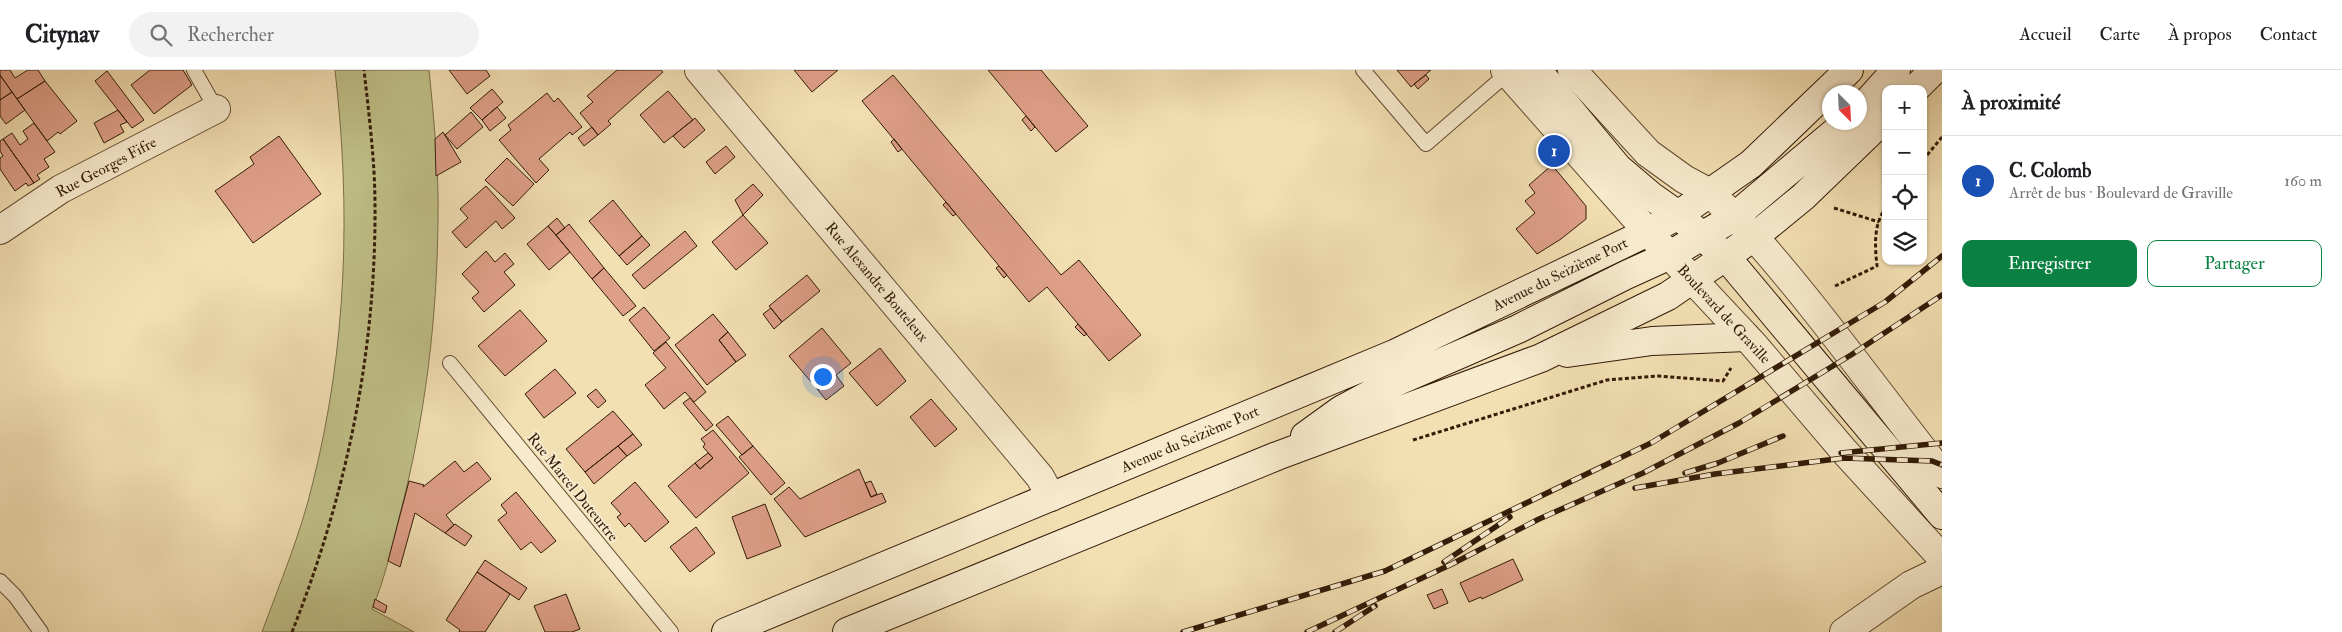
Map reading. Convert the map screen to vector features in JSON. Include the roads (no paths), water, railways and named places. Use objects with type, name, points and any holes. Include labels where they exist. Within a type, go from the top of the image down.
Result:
[{"type":"main road","name":"Rue Alexandre Bouteleux","points":[[699,70],[1040,477],[1051,497]]},
{"type":"main road","points":[[1537,70],[1618,168],[1651,196],[1678,214],[1727,258],[1942,515]]},
{"type":"main road","points":[[1572,70],[1648,153],[1684,179],[1710,193],[1754,237],[1851,355],[1917,445],[1942,474]]},
{"type":"main road","name":"Avenue du Seizième Port","points":[[726,632],[1394,354],[1648,232],[1710,193],[1751,164],[1849,70]]},
{"type":"main road","points":[[1867,102],[1896,70]]},
{"type":"main road","points":[[1919,85],[1934,70]]},
{"type":"main road","name":"Boulevard de Graville","points":[[1507,72],[1648,232],[1749,340],[1845,452],[1942,558]]},
{"type":"main road","name":"Rue Georges Fifre","points":[[2,224],[61,189],[216,109]]},
{"type":"main road","points":[[847,632],[1278,456],[1541,358],[1668,296],[1727,258],[1803,197],[1882,121]]},
{"type":"main road","points":[[1278,456],[1341,410],[1380,389],[1518,329],[1626,274],[1670,255],[1734,217],[1837,130]]},
{"type":"main road","points":[[1541,358],[1652,341],[1749,340]]},
{"type":"main road","points":[[1844,632],[1911,585],[1942,570]]},
{"type":"lane","points":[[194,70],[216,109]]},
{"type":"lane","points":[[1363,70],[1426,144],[1507,72]]},
{"type":"lane","name":"Rue Marcel Duteurtre","points":[[450,363],[671,632]]},
{"type":"lane","points":[[0,581],[14,596],[41,632]]},
{"type":"railway","points":[[1183,632],[1385,571],[1651,443],[1885,302],[1942,256]]},
{"type":"railway","points":[[1307,632],[1452,564],[1539,519],[1643,473],[1739,423],[1851,355],[1942,295]]},
{"type":"railway","points":[[1685,473],[1718,463],[1783,436]]},
{"type":"railway","points":[[1841,453],[1942,443]]},
{"type":"railway","points":[[1635,488],[1715,474],[1844,458],[1932,461],[1942,465]]},
{"type":"railway","points":[[1444,562],[1510,517]]},
{"type":"railway","points":[[1335,632],[1375,606]]},
{"type":"place","name":"C. Colomb","points":[[1554,151]]}]
